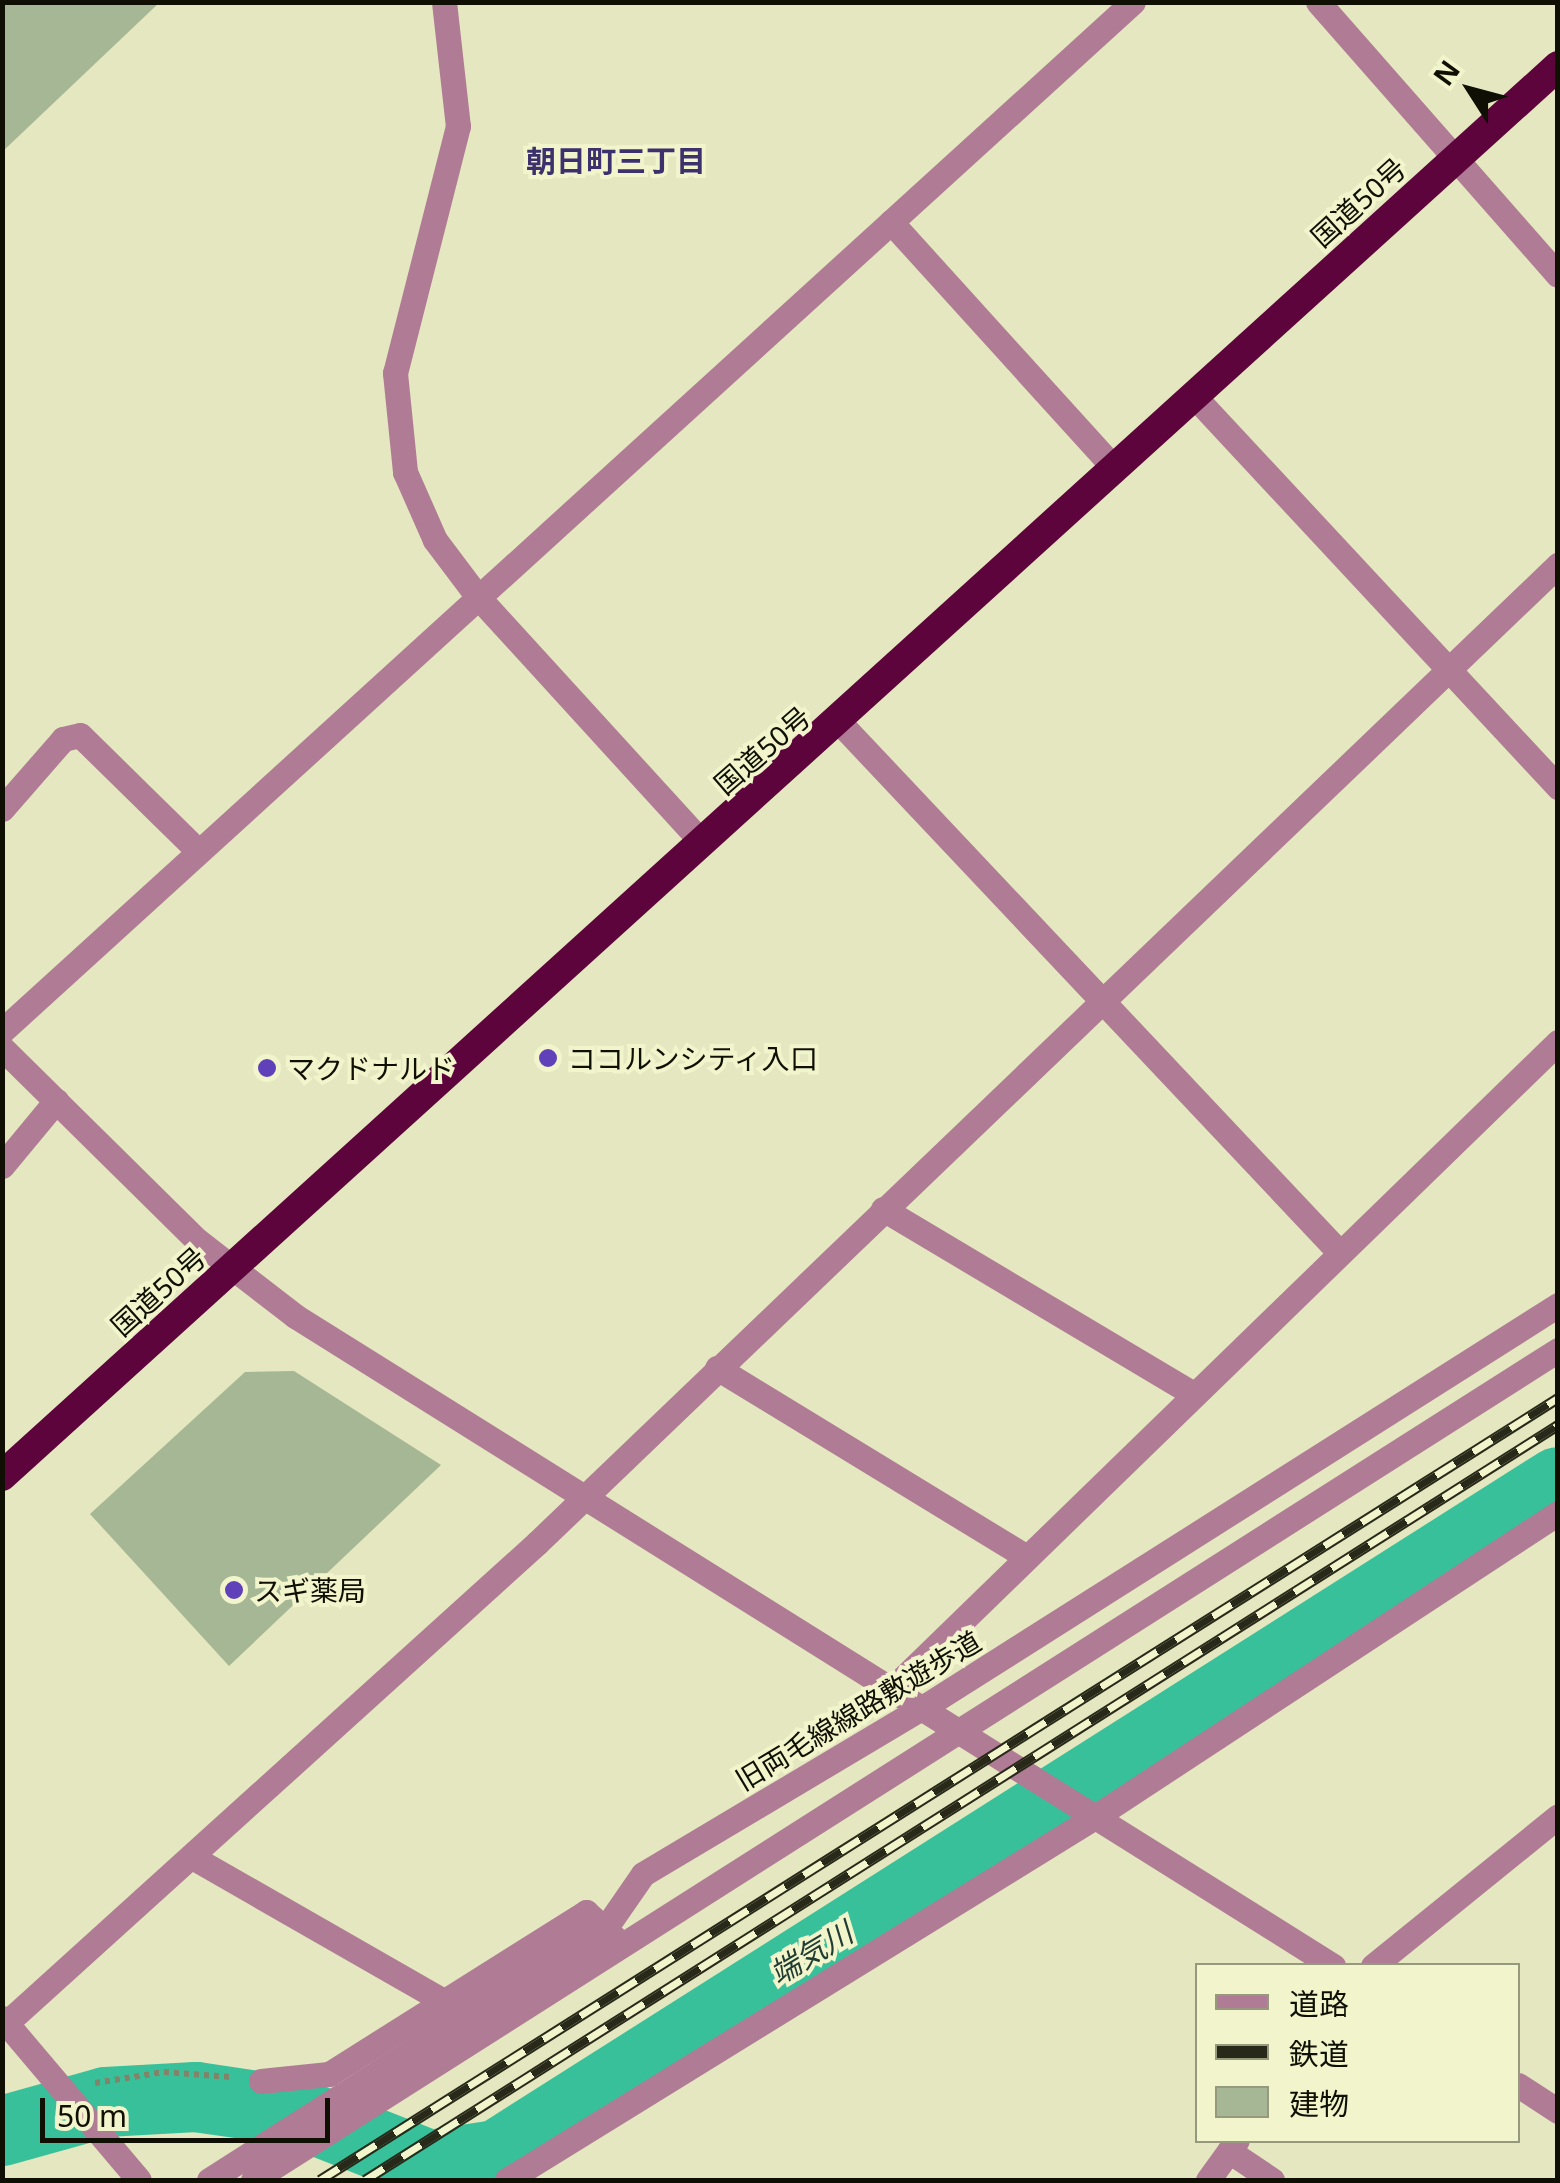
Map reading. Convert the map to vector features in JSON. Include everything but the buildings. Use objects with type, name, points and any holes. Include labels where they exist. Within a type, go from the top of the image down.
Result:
[{"type":"highway","name":"国道50号","points":[[2,1476],[840,724],[1192,395],[1558,66]]},
{"type":"street","points":[[444,2],[458,126],[396,373],[405,472],[435,540],[478,598],[703,843]]},
{"type":"street","points":[[2,1031],[1133,2]]},
{"type":"street","points":[[1318,2],[1558,275]]},
{"type":"street","points":[[891,222],[1114,468]]},
{"type":"street","points":[[1192,395],[1558,788]]},
{"type":"street","points":[[139,2180],[4,2022],[192,1858],[584,1494],[1558,564]]},
{"type":"street","points":[[840,724],[1100,1004],[1339,1252]]},
{"type":"street","points":[[2,810],[63,739],[80,735],[197,850]]},
{"type":"street","points":[[894,1687],[1192,1392],[1558,1042]]},
{"type":"street","points":[[2,1048],[230,1269],[1329,1963]]},
{"type":"street","points":[[2,1166],[56,1101]]},
{"type":"street","points":[[883,1209],[1192,1392]]},
{"type":"street","name":"旧両毛線線路敷遊歩道","points":[[208,2180],[613,1936],[643,1874],[927,1706],[1558,1305]]},
{"type":"street","points":[[252,2180],[613,1936],[966,1731],[1558,1350]]},
{"type":"street","points":[[717,1368],[1025,1556]]},
{"type":"street","points":[[507,2180],[1558,1513]]},
{"type":"street","points":[[1377,1963],[1558,1816]]},
{"type":"street","points":[[192,1858],[449,2004]]},
{"type":"street","points":[[262,2080],[329,2074],[449,2004],[586,1912],[613,1936]]},
{"type":"street","points":[[1520,2086],[1558,2111]]},
{"type":"street","points":[[1208,2180],[1233,2146],[1272,2180]]},
{"type":"path","points":[[60,2092],[134,2074],[262,2080]]},
{"type":"waterway","name":"端気川","points":[[2,2131],[106,2102],[196,2097],[292,2111],[429,2165],[497,2155],[1558,1482]]},
{"type":"railway","points":[[320,2180],[1558,1398]]},
{"type":"railway","points":[[365,2180],[1558,1425]]},
{"type":"place","name":"ココルンシティ入口","points":[[548,1058]]},
{"type":"place","name":"マクドナルド","points":[[267,1068]]},
{"type":"place","name":"スギ薬局","points":[[234,1590]]},
{"type":"district","name":"朝日町三丁目","points":[[616,161]]}]
